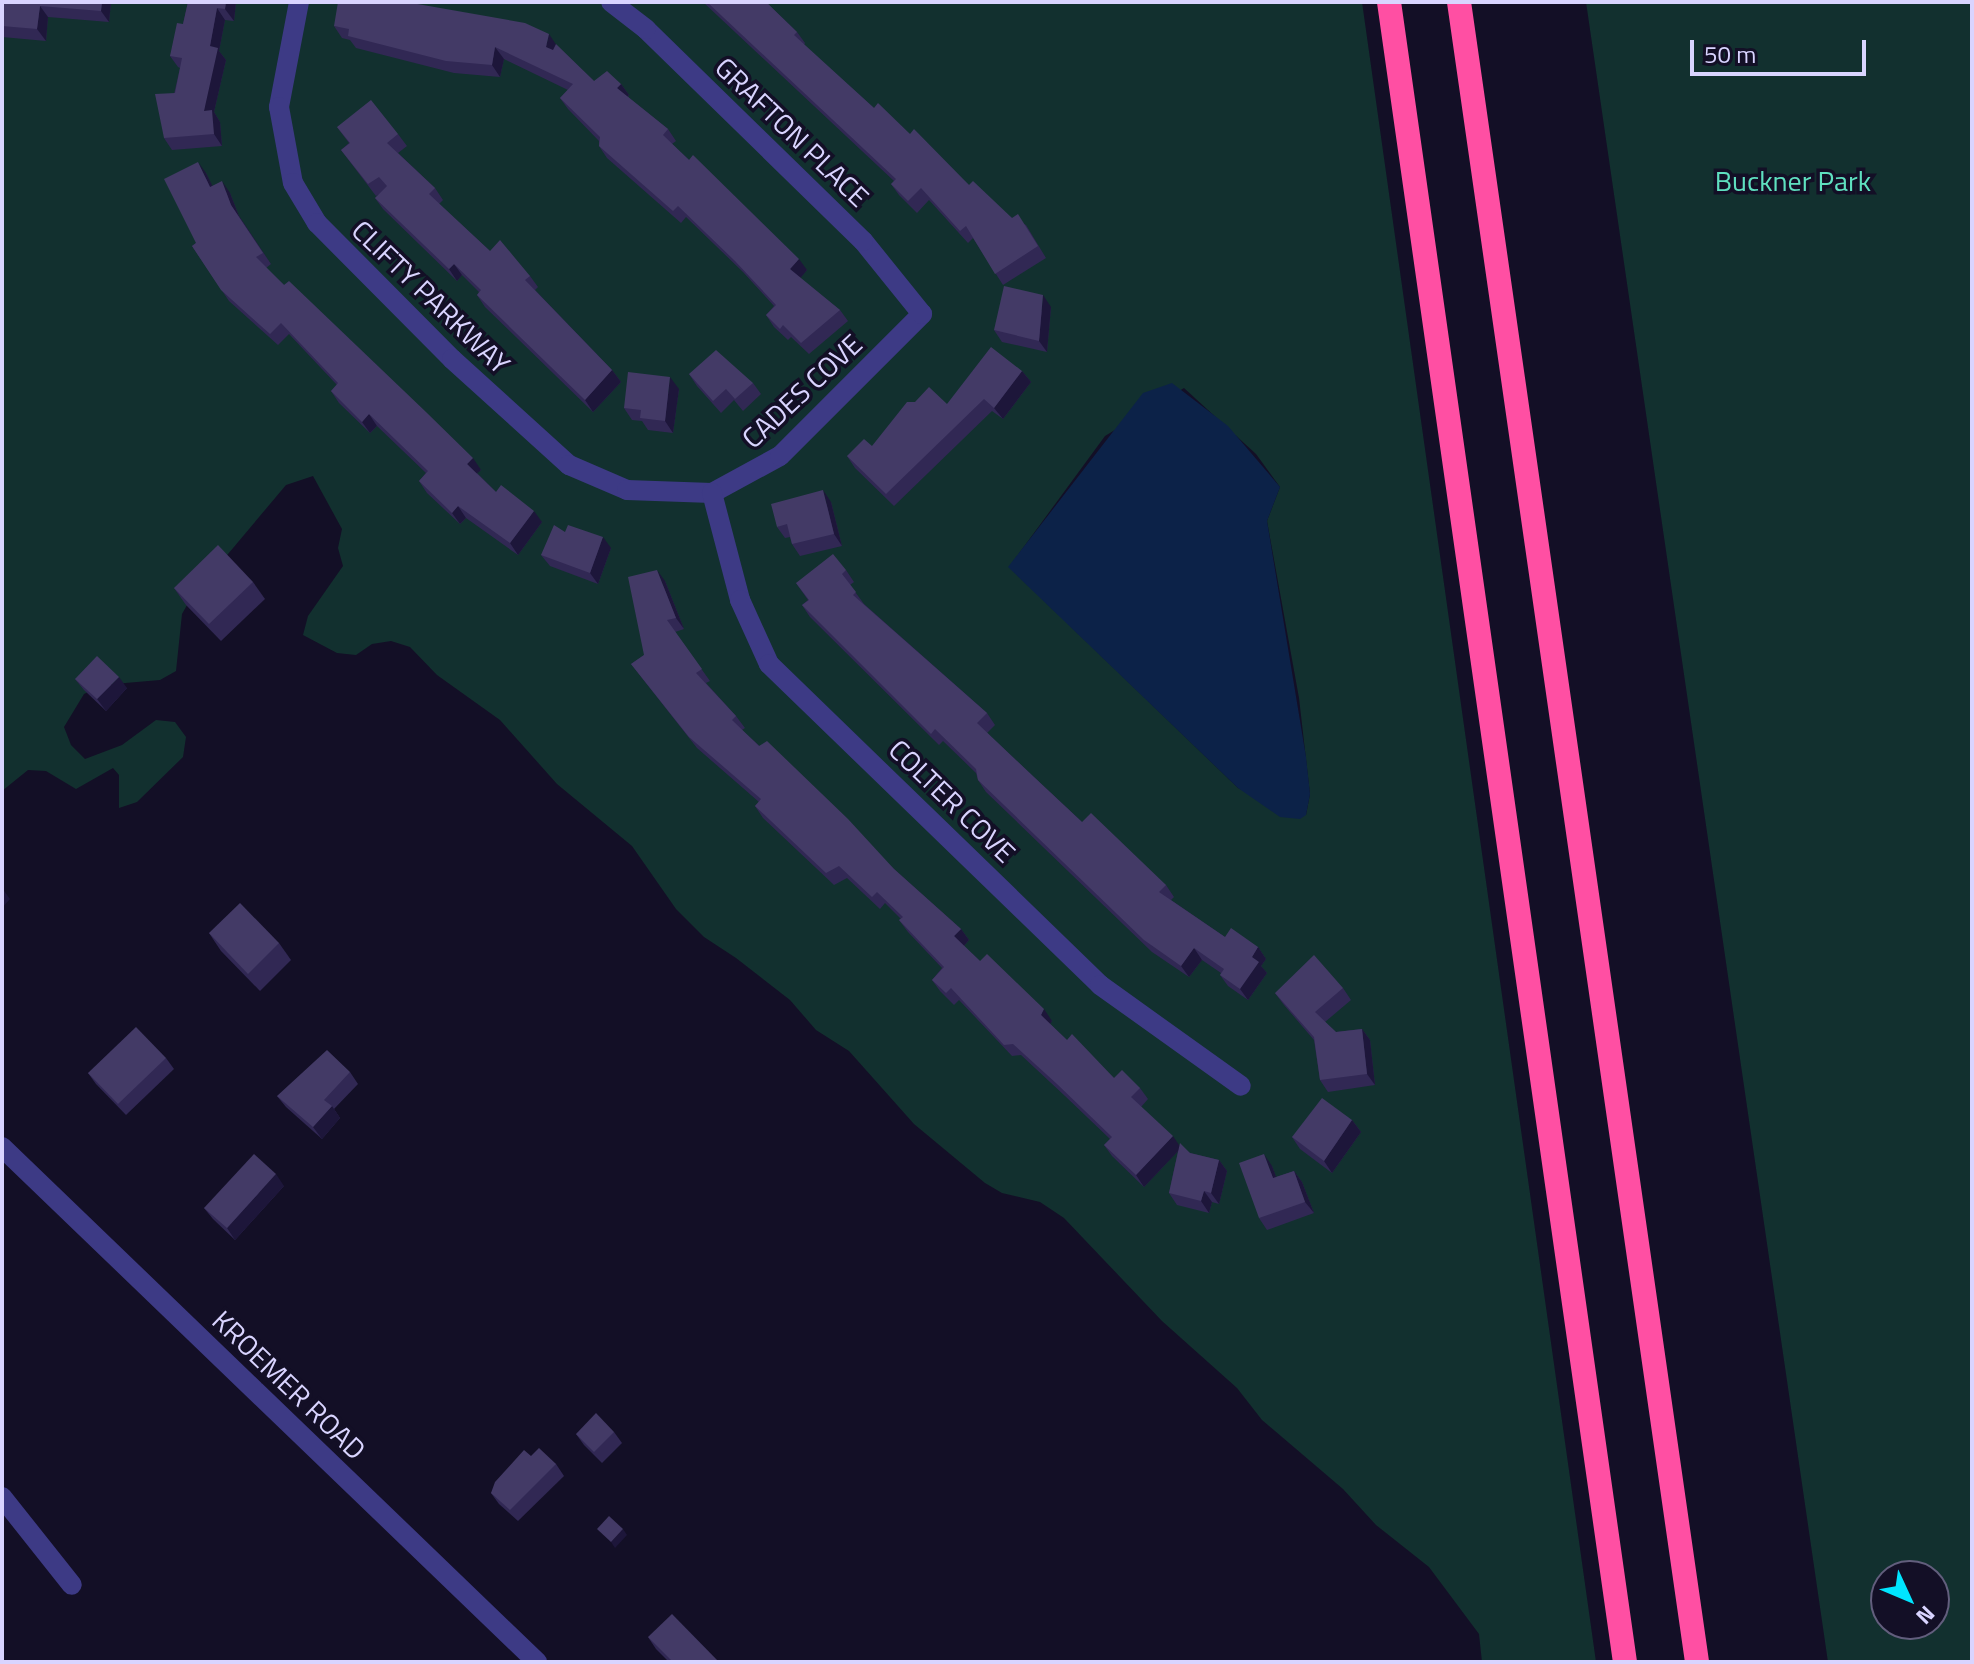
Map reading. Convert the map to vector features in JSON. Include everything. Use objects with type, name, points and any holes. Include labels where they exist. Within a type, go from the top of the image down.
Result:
[{"type":"highway","points":[[1389,2],[1625,1662]]},
{"type":"highway","points":[[1459,2],[1697,1662]]},
{"type":"street","name":"CLIFTY PARKWAY","points":[[299,2],[279,107],[284,153],[293,183],[325,233],[569,465],[627,490],[712,493]]},
{"type":"street","name":"GRAFTON PLACE","points":[[611,2],[646,29],[863,241],[922,314]]},
{"type":"street","name":"CADES COVE","points":[[712,493],[780,456],[922,314]]},
{"type":"street","name":"COLTER COVE","points":[[712,493],[740,600],[769,664],[1100,985],[1241,1086]]},
{"type":"street","name":"KROEMER ROAD","points":[[2,1147],[537,1662]]},
{"type":"street","points":[[2,1497],[72,1585]]},
{"type":"green space","points":[[2,2],[1362,2],[1596,1662],[1482,1662],[1479,1634],[1429,1567],[1376,1525],[1343,1489],[1262,1420],[1237,1388],[1162,1321],[1064,1218],[1040,1202],[1002,1193],[985,1183],[914,1124],[849,1051],[816,1030],[790,1000],[704,937],[676,909],[632,846],[557,784],[500,720],[437,675],[410,647],[391,641],[372,644],[356,655],[337,653],[303,635],[308,616],[343,566],[338,548],[342,529],[313,476],[286,485],[191,598],[182,614],[176,671],[160,680],[102,685],[84,694],[64,727],[71,745],[85,759],[122,745],[156,720],[175,722],[186,737],[183,757],[137,802],[119,808],[119,775],[113,768],[76,789],[46,771],[28,770],[2,791]],"holes":[[[1184,388],[1256,454],[1280,487],[1267,521],[1299,698],[1310,794],[1306,815],[1238,788],[1009,567],[1105,436]]]},
{"type":"green space","name":"Buckner Park","points":[[1586,2],[1972,2],[1972,1662],[1828,1662]]},
{"type":"water","points":[[1172,383],[1228,426],[1280,487],[1267,521],[1306,757],[1310,794],[1306,815],[1300,819],[1280,817],[1238,788],[1008,567],[1143,393]]},
{"type":"building","points":[[2,2],[102,2],[101,11],[40,6],[37,29],[2,26]]},
{"type":"building","points":[[188,2],[226,2],[225,9],[217,8],[210,46],[218,48],[204,111],[212,110],[214,134],[164,138],[155,94],[175,93],[182,58],[170,56],[177,23],[183,24]]},
{"type":"building","points":[[338,2],[406,2],[525,23],[549,34],[546,47],[553,50],[556,44],[594,81],[607,71],[621,84],[617,88],[668,129],[663,135],[689,160],[693,155],[799,259],[790,269],[840,310],[801,343],[783,325],[780,329],[766,315],[776,305],[735,261],[678,206],[673,211],[599,146],[600,137],[560,98],[573,84],[495,47],[492,65],[446,61],[348,36],[349,29],[334,26]]},
{"type":"building","points":[[707,2],[766,2],[797,32],[794,35],[874,108],[878,103],[910,134],[914,129],[969,185],[973,181],[1012,218],[1018,214],[1038,246],[995,274],[966,226],[960,231],[921,188],[908,201],[891,184],[896,179]]},
{"type":"building","points":[[371,100],[398,134],[387,143],[435,188],[429,194],[490,251],[500,240],[530,276],[525,280],[612,370],[585,400],[477,295],[481,290],[454,264],[449,269],[375,198],[387,186],[379,177],[368,184],[341,150],[350,143],[337,127]]},
{"type":"building","points":[[198,162],[210,187],[222,181],[231,205],[263,253],[256,257],[284,285],[289,281],[473,458],[467,464],[496,492],[501,485],[534,511],[510,543],[458,506],[452,513],[419,481],[428,471],[369,414],[362,422],[331,391],[338,383],[281,323],[270,334],[221,290],[192,246],[196,243],[164,179]]},
{"type":"building","points":[[1004,286],[1043,295],[1039,341],[994,330]]},
{"type":"building","points":[[991,347],[1022,371],[994,408],[984,399],[886,494],[847,456],[864,439],[872,446],[907,402],[915,402],[929,387],[947,404]]},
{"type":"building","points":[[716,350],[753,383],[735,399],[726,389],[713,401],[689,374]]},
{"type":"building","points":[[628,372],[670,377],[665,421],[640,418],[641,410],[624,408]]},
{"type":"building","points":[[823,490],[834,534],[792,544],[787,524],[777,527],[771,504]]},
{"type":"building","points":[[554,525],[565,532],[568,525],[603,537],[590,573],[541,555]]},
{"type":"building","points":[[218,545],[253,582],[209,624],[174,588]]},
{"type":"building","points":[[833,554],[846,570],[842,574],[856,592],[853,595],[987,713],[977,723],[1082,822],[1091,813],[1166,885],[1159,892],[1225,937],[1231,928],[1258,947],[1252,957],[1259,962],[1240,989],[1220,975],[1224,969],[1194,948],[1181,966],[1144,940],[978,780],[976,769],[935,729],[931,734],[802,605],[809,600],[796,583]]},
{"type":"building","points":[[657,570],[676,618],[667,620],[702,669],[696,673],[736,716],[732,720],[759,746],[767,741],[848,819],[894,869],[961,929],[954,936],[980,961],[987,954],[1044,1009],[1041,1015],[1067,1040],[1072,1034],[1114,1078],[1122,1070],[1140,1088],[1131,1097],[1173,1136],[1136,1175],[1104,1145],[1112,1137],[1057,1084],[1013,1044],[1004,1045],[951,988],[946,993],[932,980],[944,967],[899,920],[903,917],[877,892],[872,897],[839,866],[826,873],[755,806],[761,799],[689,737],[631,664],[644,655],[628,577]]},
{"type":"building","points":[[97,656],[119,677],[97,699],[75,679]]},
{"type":"building","points":[[240,903],[279,943],[248,974],[209,933]]},
{"type":"building","points":[[1314,955],[1343,988],[1315,1012],[1336,1032],[1362,1029],[1367,1074],[1320,1080],[1314,1037],[1275,993]]},
{"type":"building","points":[[136,1027],[166,1058],[118,1104],[88,1073]]},
{"type":"building","points":[[327,1050],[350,1072],[324,1100],[332,1106],[313,1127],[277,1096]]},
{"type":"building","points":[[1322,1098],[1352,1120],[1324,1161],[1292,1137]]},
{"type":"building","points":[[1180,1143],[1190,1153],[1219,1160],[1211,1193],[1204,1191],[1201,1201],[1169,1193]]},
{"type":"building","points":[[254,1154],[276,1174],[227,1228],[204,1208]]},
{"type":"building","points":[[1264,1154],[1273,1178],[1294,1171],[1305,1202],[1259,1218],[1239,1163]]},
{"type":"building","points":[[596,1413],[614,1432],[594,1452],[576,1434]]},
{"type":"building","points":[[539,1448],[556,1464],[510,1510],[491,1493],[495,1482],[524,1450],[531,1456]]},
{"type":"building","points":[[609,1516],[623,1529],[611,1542],[597,1529]]},
{"type":"building","points":[[672,1614],[719,1662],[673,1662],[648,1637]]}]
